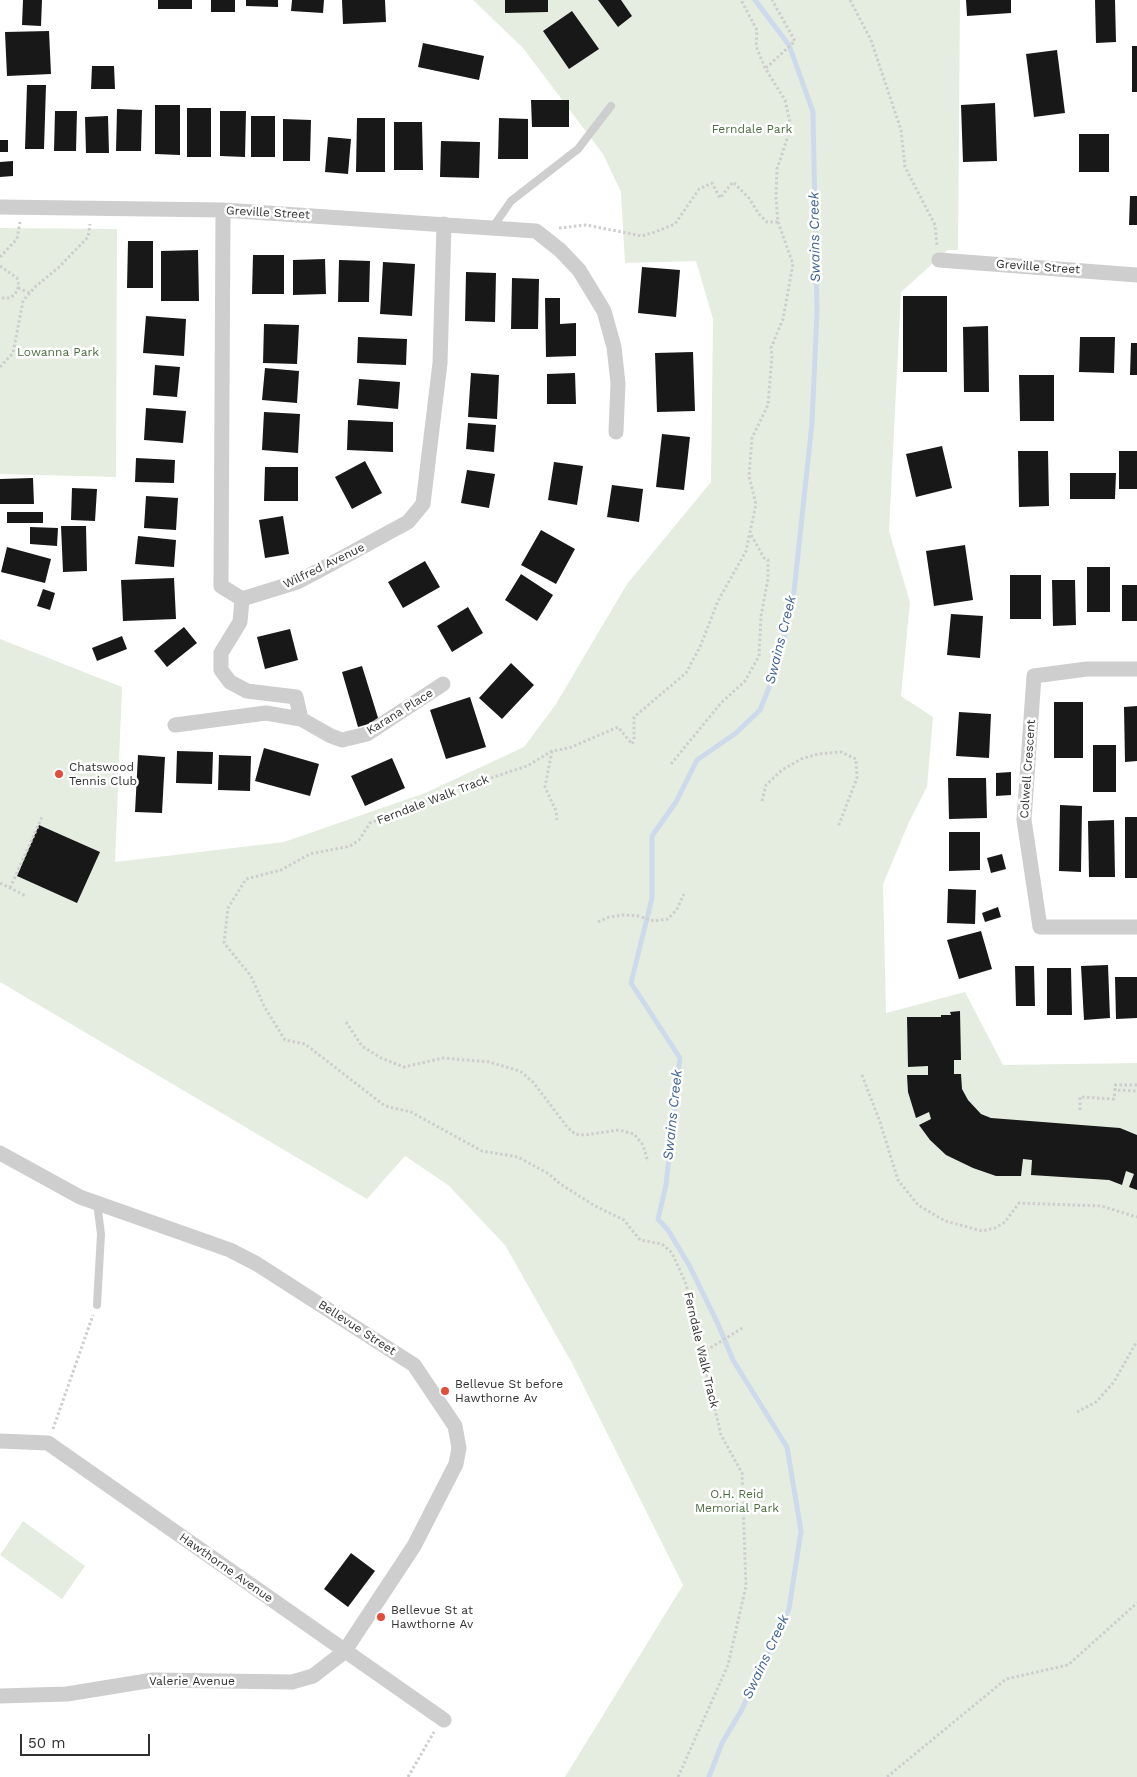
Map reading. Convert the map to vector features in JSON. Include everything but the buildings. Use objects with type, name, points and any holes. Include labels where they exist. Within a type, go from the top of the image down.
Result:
[{"type":"street","name":"Greville Street","points":[[0,207],[223,210],[536,231]]},
{"type":"street","points":[[223,210],[221,586],[242,599],[240,622],[221,653],[221,670],[230,682],[247,691],[296,697],[301,719]]},
{"type":"street","name":"Wilfred Avenue","points":[[242,599],[297,582],[318,571],[408,522],[423,504],[440,363],[444,224]]},
{"type":"street","points":[[536,231],[560,250],[579,270],[604,311],[614,347],[618,383],[616,432]]},
{"type":"street","name":"Greville Street","points":[[939,260],[1137,275]]},
{"type":"street","name":"Colwell Crescent","points":[[1137,668],[1087,669],[1034,676],[1024,820],[1040,927],[1137,927]]},
{"type":"street","name":"Karana Place","points":[[175,726],[266,713],[301,719],[342,740],[368,734],[443,684]]},
{"type":"street","name":"Bellevue Street","points":[[0,1153],[65,1190],[230,1250],[257,1264],[414,1366],[455,1426],[460,1448],[456,1464],[414,1546],[344,1652]]},
{"type":"street","points":[[0,1441],[48,1442]]},
{"type":"street","name":"Hawthorne Avenue","points":[[48,1442],[344,1652],[444,1720]]},
{"type":"street","name":"Valerie Avenue","points":[[0,1696],[67,1694],[153,1680],[303,1681],[323,1670],[344,1652]]},
{"type":"lane","points":[[493,227],[511,200],[578,149],[611,106]]},
{"type":"lane","points":[[97,1203],[101,1234],[97,1305]]},
{"type":"path","name":"Ferndale Walk Track","points":[[678,1777],[728,1665],[746,1586],[742,1473],[721,1435],[686,1284],[672,1254],[662,1244],[640,1240],[624,1220],[595,1206],[559,1183],[549,1174],[518,1157],[482,1151],[411,1112],[385,1106],[306,1044],[285,1040],[264,1006],[251,976],[224,943],[228,908],[246,879],[281,870],[310,854],[350,846],[359,840],[370,823],[408,810],[451,791],[526,766],[552,751],[570,748],[618,727],[632,744],[634,740],[634,717],[686,673],[700,647],[718,600],[746,551],[756,504],[749,476],[752,438],[768,405],[771,348],[783,319],[793,264],[778,222],[777,169],[791,128],[785,100],[766,68],[756,46],[757,30],[741,0]]},
{"type":"path","points":[[766,68],[795,41],[772,0]]},
{"type":"path","points":[[850,0],[871,40],[901,130],[905,168],[935,225],[939,260]]},
{"type":"path","points":[[536,231],[586,225],[642,236],[674,224],[699,189],[712,183],[720,198],[733,182],[749,198],[759,214],[768,222],[778,222]]},
{"type":"path","points":[[0,257],[17,239],[23,208]]},
{"type":"path","points":[[0,366],[13,353],[23,301],[88,237],[91,208]]},
{"type":"path","points":[[0,266],[17,278],[18,288],[10,298],[0,298]]},
{"type":"path","points":[[18,288],[30,293]]},
{"type":"path","points":[[671,764],[721,703],[746,681],[759,656],[761,616],[768,579],[768,560],[764,558],[749,533]]},
{"type":"path","points":[[552,751],[545,787],[556,811],[557,820]]},
{"type":"path","points":[[762,801],[766,785],[782,770],[801,759],[818,754],[841,752],[856,759],[857,778],[838,827]]},
{"type":"path","points":[[10,888],[42,817]]},
{"type":"path","points":[[0,883],[26,896]]},
{"type":"path","points":[[598,922],[610,916],[638,916],[654,921],[668,919],[677,909],[684,894]]},
{"type":"path","points":[[346,1022],[362,1046],[381,1058],[404,1067],[443,1058],[489,1062],[520,1072],[534,1082],[568,1128],[576,1134],[585,1136],[619,1130],[634,1134],[643,1145],[648,1162]]},
{"type":"path","points":[[862,1075],[880,1122],[898,1180],[918,1205],[945,1221],[982,1231],[995,1228],[1005,1222],[1019,1204],[1100,1206],[1137,1217]]},
{"type":"path","points":[[1080,1110],[1080,1097],[1114,1099],[1115,1085],[1137,1085]]},
{"type":"path","points":[[1114,1090],[1137,1091]]},
{"type":"path","points":[[48,1442],[97,1305]]},
{"type":"path","points":[[702,1354],[744,1327]]},
{"type":"path","points":[[1077,1412],[1096,1402],[1114,1382],[1137,1341]]},
{"type":"path","points":[[887,1777],[1006,1679],[1068,1665],[1137,1604]]},
{"type":"path","points":[[408,1777],[430,1737],[444,1720]]},
{"type":"green space","points":[[473,0],[960,0],[958,250],[948,250],[901,292],[889,531],[910,602],[901,696],[933,717],[927,787],[909,822],[883,884],[886,1013],[965,992],[1003,1065],[1137,1063],[1137,1777],[565,1777],[683,1585],[573,1365],[505,1245],[448,1185],[405,1156],[367,1199],[0,982],[0,639],[122,687],[115,862],[284,842],[425,793],[524,747],[556,704],[627,584],[711,482],[713,319],[696,261],[625,263],[621,192],[603,154],[523,48]]},
{"type":"green space","name":"Lowanna Park","points":[[0,228],[117,229],[116,477],[0,474]]},
{"type":"green space","points":[[23,1521],[85,1566],[62,1599],[0,1555]]},
{"type":"waterway","name":"Swains Creek","points":[[709,1777],[722,1743],[741,1711],[789,1609],[801,1531],[787,1447],[733,1360],[718,1324],[689,1265],[668,1230],[658,1219],[666,1185],[680,1058],[631,983],[652,898],[652,836],[676,802],[697,760],[736,733],[760,710],[776,670],[793,601],[812,423],[817,312],[813,112],[789,45],[755,0]]},
{"type":"place","name":"Chatswood Tennis Club","points":[[59,774]]},
{"type":"place","name":"Bellevue St before Hawthorne Av","points":[[445,1391]]},
{"type":"place","name":"Bellevue St at Hawthorne Av","points":[[381,1617]]},
{"type":"park label","name":"Ferndale Park","points":[[752,129]]},
{"type":"park label","name":"O.H. Reid Memorial Park","points":[[737,1501]]}]
